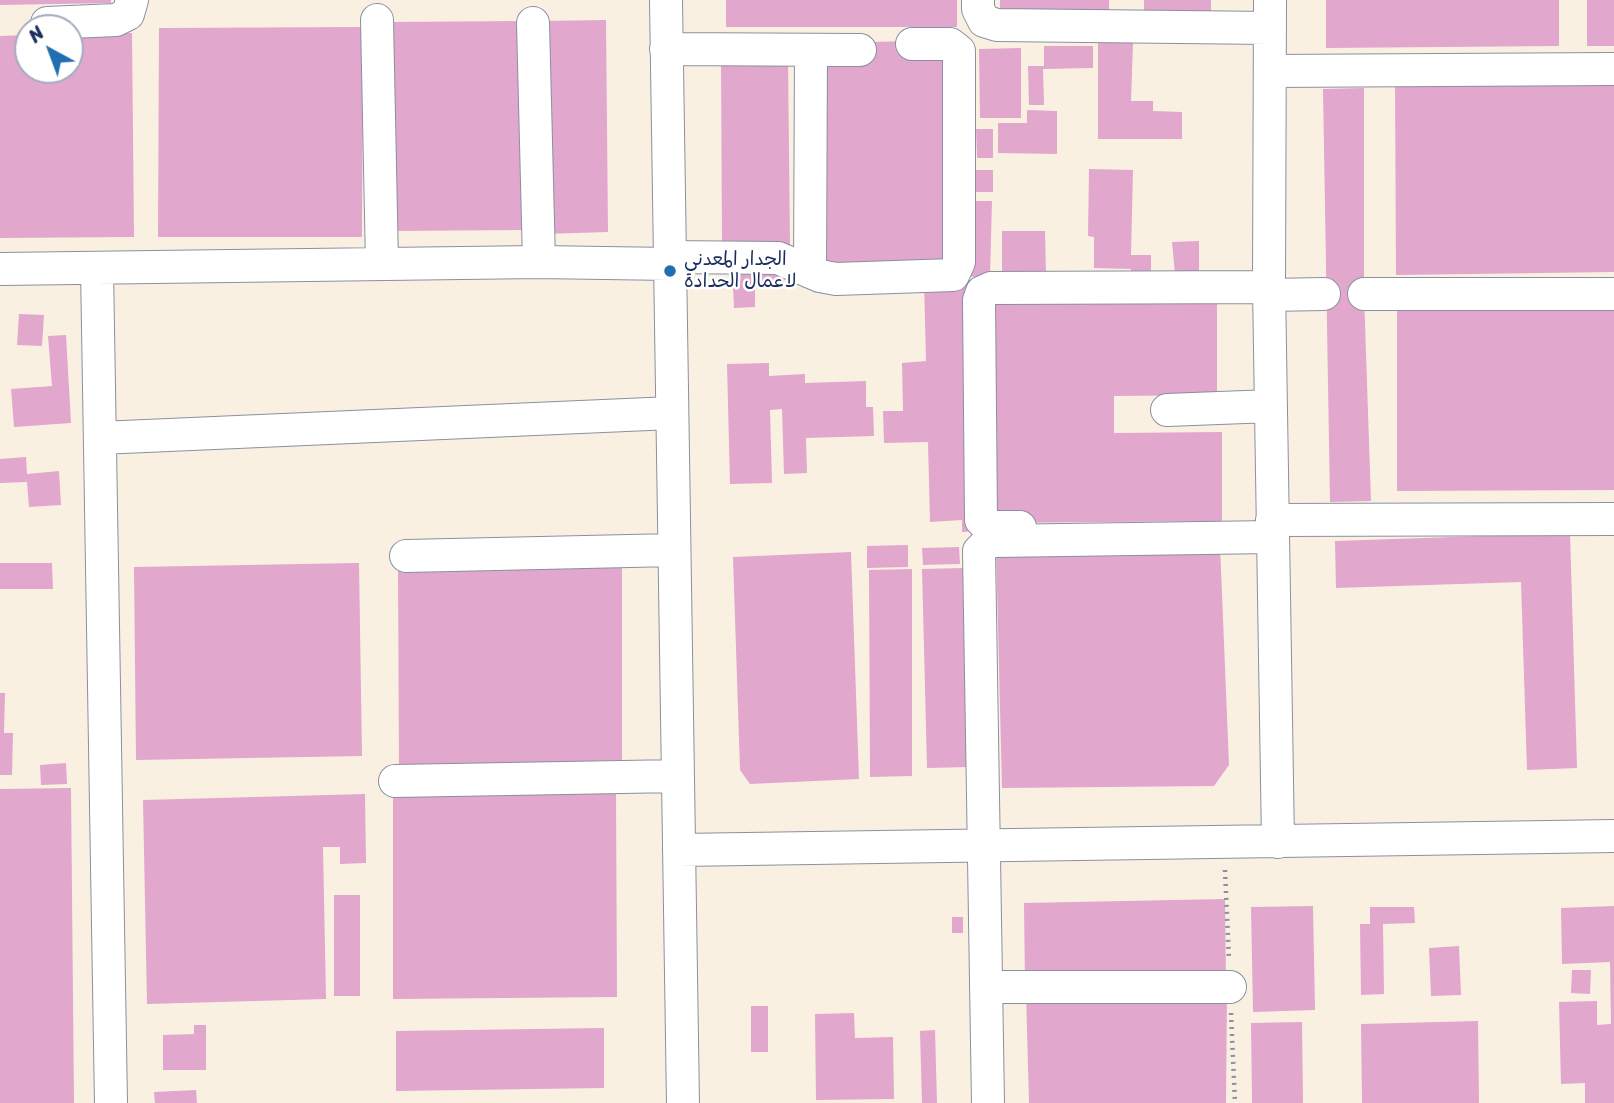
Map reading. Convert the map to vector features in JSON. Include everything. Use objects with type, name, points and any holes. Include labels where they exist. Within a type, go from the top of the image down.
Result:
[{"type":"street","points":[[84,21],[116,20],[128,14],[132,0]]},
{"type":"street","points":[[666,0],[683,1103]]},
{"type":"street","points":[[978,0],[980,15],[991,24],[1121,13],[1270,14],[1269,291],[1278,842]]},
{"type":"street","points":[[377,20],[382,264]]},
{"type":"street","points":[[533,23],[539,262]]},
{"type":"street","points":[[0,269],[778,258],[810,272],[836,279],[945,277],[957,271],[959,51],[950,44],[912,44]]},
{"type":"street","points":[[666,49],[860,50]]},
{"type":"street","points":[[810,272],[811,50]]},
{"type":"street","points":[[1270,71],[1614,69]]},
{"type":"street","points":[[97,268],[111,1103]]},
{"type":"street","points":[[1324,294],[990,288],[982,292],[979,300],[981,520],[993,527],[1272,527],[1614,519]]},
{"type":"street","points":[[1364,294],[1614,294]]},
{"type":"street","points":[[1167,410],[1271,406]]},
{"type":"street","points":[[100,438],[672,412]]},
{"type":"street","points":[[988,1103],[978,558],[983,545],[995,541],[1272,527]]},
{"type":"street","points":[[406,556],[674,550]]},
{"type":"street","points":[[395,781],[678,776]]},
{"type":"street","points":[[679,850],[1614,836]]},
{"type":"street","points":[[986,988],[1230,987]]},
{"type":"building","points":[[0,0],[111,0],[111,3],[0,5]]},
{"type":"building","points":[[726,0],[957,0],[957,27],[726,27]]},
{"type":"building","points":[[1000,0],[1109,0],[1109,20],[1000,21]]},
{"type":"building","points":[[1144,0],[1211,0],[1211,21],[1144,20]]},
{"type":"building","points":[[1326,0],[1559,0],[1559,46],[1326,48]]},
{"type":"building","points":[[1587,0],[1614,0],[1614,46],[1587,46]]},
{"type":"building","points":[[606,20],[608,232],[543,234],[541,21]]},
{"type":"building","points":[[524,21],[524,230],[387,231],[387,22]]},
{"type":"building","points":[[363,27],[362,237],[158,237],[159,28]]},
{"type":"building","points":[[132,33],[134,237],[0,238],[0,36],[14,36],[14,84],[84,84],[84,34]]},
{"type":"building","points":[[909,41],[948,57],[950,266],[821,268],[819,59],[872,42]]},
{"type":"building","points":[[1098,42],[1133,43],[1131,101],[1153,101],[1153,111],[1182,112],[1182,139],[1098,139]]},
{"type":"building","points":[[1044,46],[1093,46],[1093,68],[1043,69],[1044,105],[1029,105],[1028,66],[1044,66]]},
{"type":"building","points":[[1021,48],[1021,118],[980,118],[979,49]]},
{"type":"building","points":[[788,58],[790,245],[722,246],[721,59]]},
{"type":"building","points":[[1614,79],[1614,272],[1396,275],[1395,81]]},
{"type":"building","points":[[1364,88],[1364,294],[1371,501],[1330,502],[1323,89]]},
{"type":"building","points":[[1027,110],[1057,111],[1057,154],[998,153],[998,123],[1027,123]]},
{"type":"building","points":[[976,129],[993,129],[993,158],[977,158]]},
{"type":"building","points":[[1089,169],[1133,170],[1131,255],[1151,255],[1151,275],[1131,275],[1131,269],[1094,268],[1094,237],[1088,236]]},
{"type":"building","points":[[976,170],[993,170],[993,192],[975,192]]},
{"type":"building","points":[[973,201],[992,201],[990,276],[969,277],[969,237]]},
{"type":"building","points":[[1002,231],[1045,231],[1046,275],[1002,276]]},
{"type":"building","points":[[1199,241],[1199,274],[1175,274],[1172,242]]},
{"type":"building","points":[[784,263],[784,286],[755,287],[755,307],[734,308],[732,265]]},
{"type":"building","points":[[970,280],[976,531],[962,532],[962,520],[930,522],[928,442],[884,443],[883,411],[903,411],[902,363],[926,361],[924,281]]},
{"type":"building","points":[[1217,297],[1217,395],[1114,396],[1114,433],[1222,432],[1222,521],[991,523],[990,298]]},
{"type":"building","points":[[1614,305],[1614,490],[1397,491],[1397,306]]},
{"type":"building","points":[[19,314],[44,315],[42,346],[17,345]]},
{"type":"building","points":[[66,335],[71,423],[14,427],[11,389],[52,386],[48,336]]},
{"type":"building","points":[[769,363],[769,376],[805,374],[805,383],[866,381],[866,407],[873,407],[874,436],[806,438],[807,473],[784,474],[782,409],[770,410],[772,483],[730,484],[727,364]]},
{"type":"building","points":[[26,457],[27,474],[59,471],[61,505],[29,507],[27,482],[0,483],[0,459]]},
{"type":"building","points":[[1570,533],[1577,768],[1527,770],[1521,582],[1336,588],[1335,541]]},
{"type":"building","points":[[908,545],[908,567],[867,568],[867,546]]},
{"type":"building","points":[[1220,545],[1229,765],[1214,786],[1002,788],[996,547]]},
{"type":"building","points":[[959,547],[960,564],[923,565],[922,548]]},
{"type":"building","points":[[851,552],[859,779],[750,784],[740,770],[733,557]]},
{"type":"building","points":[[0,563],[52,563],[53,589],[0,589]]},
{"type":"building","points":[[359,563],[362,756],[136,760],[134,567]]},
{"type":"building","points":[[622,563],[622,760],[399,768],[398,566]]},
{"type":"building","points":[[964,568],[969,767],[927,768],[922,569]]},
{"type":"building","points":[[912,569],[912,776],[870,777],[869,570]]},
{"type":"building","points":[[0,693],[5,693],[4,733],[13,733],[12,775],[0,775]]},
{"type":"building","points":[[66,763],[67,784],[41,785],[40,765]]},
{"type":"building","points":[[71,788],[74,1103],[0,1103],[0,789]]},
{"type":"building","points":[[616,790],[617,997],[393,999],[393,792]]},
{"type":"building","points":[[365,794],[366,863],[340,864],[340,847],[323,847],[326,999],[147,1004],[143,800]]},
{"type":"building","points":[[334,895],[360,895],[360,996],[334,996]]},
{"type":"building","points":[[1225,899],[1226,980],[1025,984],[1024,903]]},
{"type":"building","points":[[1313,906],[1315,1010],[1253,1012],[1251,907]]},
{"type":"building","points":[[1614,906],[1614,1103],[1585,1103],[1585,1083],[1561,1084],[1559,1002],[1597,1001],[1597,1025],[1611,1024],[1610,962],[1562,964],[1561,908]]},
{"type":"building","points":[[1370,907],[1414,907],[1415,923],[1383,924],[1384,994],[1361,995],[1360,924],[1370,924]]},
{"type":"building","points":[[952,917],[963,917],[963,933],[952,933]]},
{"type":"building","points":[[1459,946],[1461,995],[1431,996],[1429,948]]},
{"type":"building","points":[[1572,970],[1591,970],[1590,994],[1571,993]]},
{"type":"building","points":[[1227,991],[1226,1103],[1029,1103],[1026,992]]},
{"type":"building","points":[[751,1006],[768,1006],[768,1052],[751,1052]]},
{"type":"building","points":[[854,1013],[855,1038],[893,1037],[894,1099],[816,1100],[815,1014]]},
{"type":"building","points":[[1478,1021],[1479,1103],[1362,1103],[1361,1024]]},
{"type":"building","points":[[1302,1022],[1303,1103],[1252,1103],[1251,1023]]},
{"type":"building","points":[[194,1025],[206,1025],[206,1070],[163,1070],[163,1035],[194,1034]]},
{"type":"building","points":[[604,1028],[604,1088],[396,1091],[396,1031]]},
{"type":"building","points":[[935,1030],[937,1103],[922,1103],[920,1031]]},
{"type":"building","points":[[196,1090],[197,1103],[155,1103],[154,1092]]},
{"type":"place","name":"الجدار المعدني لاعمال الحدادة","points":[[670,271]]}]
